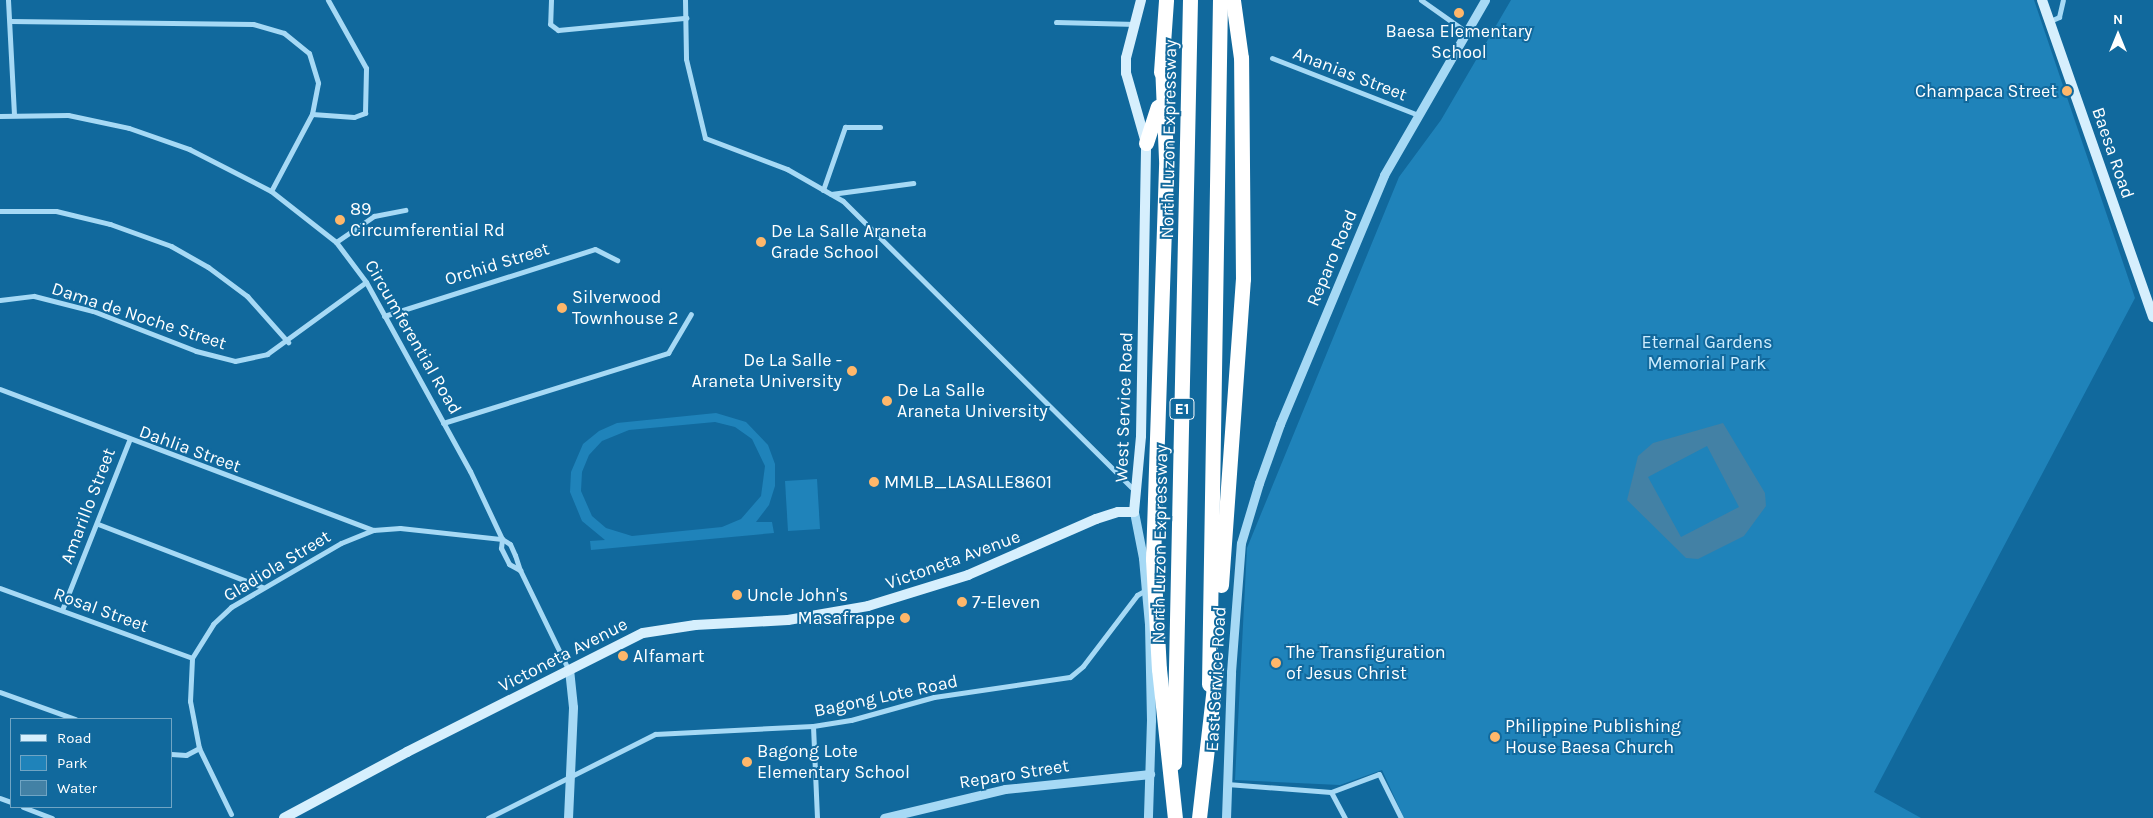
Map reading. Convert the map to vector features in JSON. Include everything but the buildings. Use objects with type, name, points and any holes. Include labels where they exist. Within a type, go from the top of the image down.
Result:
[{"type":"highway","points":[[1146,143],[1155,123],[1162,63],[1166,0]]},
{"type":"highway","name":"North Luzon Expressway","points":[[1174,818],[1190,0]]},
{"type":"highway","name":"E1","points":[[1205,818],[1214,513],[1220,0]]},
{"type":"highway","points":[[1199,818],[1216,668],[1243,279],[1241,58],[1233,0]]},
{"type":"highway","points":[[1162,63],[1166,159],[1153,559],[1159,669],[1174,818]]},
{"type":"main road","name":"West Service Road","points":[[1134,512],[1137,493],[1146,143],[1126,72],[1126,58],[1137,24],[1141,0]]},
{"type":"main road","name":"Baesa Road","points":[[2042,0],[2153,317]]},
{"type":"main road","name":"Victoneta Avenue","points":[[284,818],[643,633],[695,625],[824,615],[909,596],[968,575],[1096,519],[1118,512],[1134,512]]},
{"type":"street","points":[[8,0],[14,115]]},
{"type":"street","points":[[312,114],[354,117],[365,113],[366,68],[328,0]]},
{"type":"street","points":[[551,0],[550,24],[558,30],[686,18]]},
{"type":"street","points":[[684,0],[686,59],[705,138],[787,169],[830,194],[875,231],[1137,493]]},
{"type":"street","points":[[1421,0],[1465,31]]},
{"type":"street","name":"Reparo Road","points":[[1241,543],[1280,424],[1384,175],[1465,31],[1485,0]]},
{"type":"street","points":[[2050,21],[2059,17],[2063,0]]},
{"type":"street","points":[[10,21],[268,26],[284,32],[302,46],[314,62],[318,82],[312,114],[271,191]]},
{"type":"street","points":[[1056,22],[1137,24]]},
{"type":"street","name":"Ananias Street","points":[[1272,58],[1418,115]]},
{"type":"street","name":"Circumferential Road","points":[[0,116],[68,115],[129,128],[189,149],[271,191],[336,242],[366,282],[443,423],[502,538],[510,544],[520,570],[569,671],[572,707],[568,818]]},
{"type":"street","points":[[823,190],[845,127],[880,127]]},
{"type":"street","points":[[830,194],[913,183]]},
{"type":"street","points":[[336,242],[374,216],[406,210]]},
{"type":"street","points":[[0,211],[56,211],[110,224],[171,246],[208,267],[247,296],[288,342]]},
{"type":"street","name":"Orchid Street","points":[[384,316],[595,249],[617,260]]},
{"type":"street","name":"Dama de Noche Street","points":[[0,300],[34,296],[93,311],[196,351],[235,361],[267,354],[288,342],[366,282]]},
{"type":"street","points":[[443,423],[668,353],[691,314]]},
{"type":"street","name":"Dahlia Street","points":[[0,390],[373,530]]},
{"type":"street","name":"Amarillo Street","points":[[62,610],[98,524],[129,440]]},
{"type":"street","name":"West Service Road","points":[[1134,512],[1146,590],[1150,660],[1148,818]]},
{"type":"street","points":[[98,524],[262,587]]},
{"type":"street","name":"Gladiola Street","points":[[231,814],[199,748],[190,700],[192,658],[213,624],[262,587],[340,543],[373,530],[400,528],[502,538]]},
{"type":"street","name":"Circumferential Road","points":[[502,538],[501,548],[509,564],[520,570]]},
{"type":"street","name":"East Service Road","points":[[1226,818],[1231,672],[1241,543]]},
{"type":"street","name":"Rosal Street","points":[[0,588],[192,658]]},
{"type":"street","name":"Bagong Lote Road","points":[[488,818],[655,734],[813,726],[851,720],[934,698],[1070,676],[1083,666],[1137,595],[1146,590]]},
{"type":"street","points":[[0,692],[72,718]]},
{"type":"street","points":[[813,726],[817,818]]},
{"type":"street","points":[[172,754],[186,755],[199,748]]},
{"type":"street","name":"Reparo Street","points":[[884,818],[1005,789],[1150,774]]},
{"type":"street","points":[[1227,784],[1331,792],[1376,774],[1381,776],[1400,818]]},
{"type":"street","points":[[1331,792],[1345,818]]},
{"type":"street","points":[[26,808],[52,818]]},
{"type":"green space","name":"Eternal Gardens Memorial Park","points":[[1511,0],[2034,0],[2135,298],[1874,792],[1921,818],[1404,818],[1382,770],[1340,785],[1235,780],[1247,548],[1399,177],[1441,120]]},
{"type":"green space","points":[[716,413],[746,422],[768,445],[775,464],[775,486],[769,505],[756,522],[772,522],[774,533],[591,550],[590,541],[605,540],[582,521],[570,492],[571,472],[583,444],[599,431],[617,423]],"holes":[[[715,422],[735,427],[752,439],[765,466],[761,496],[741,519],[722,527],[632,536],[606,528],[592,516],[581,491],[582,472],[589,455],[602,441],[629,430]]]},
{"type":"green space","points":[[817,479],[820,529],[788,531],[785,481]]},
{"type":"water","points":[[1723,423],[1765,493],[1766,506],[1744,536],[1698,559],[1686,558],[1627,500],[1638,456],[1653,443]],"holes":[[[1707,446],[1739,507],[1681,537],[1648,477]]]},
{"type":"place","name":"Baesa Elementary School","points":[[1459,13]]},
{"type":"place","name":"Champaca Street","points":[[2067,91]]},
{"type":"place","name":"89 Circumferential Rd","points":[[340,220]]},
{"type":"place","name":"De La Salle Araneta Grade School","points":[[761,242]]},
{"type":"place","name":"Silverwood Townhouse 2","points":[[562,308]]},
{"type":"place","name":"De La Salle - Araneta University","points":[[852,371]]},
{"type":"place","name":"De La Salle Araneta University","points":[[887,401]]},
{"type":"place","name":"MMLB_LASALLE8601","points":[[874,482]]},
{"type":"place","name":"Uncle John's","points":[[737,595]]},
{"type":"place","name":"7-Eleven","points":[[962,602]]},
{"type":"place","name":"Masafrappe","points":[[905,618]]},
{"type":"place","name":"Alfamart","points":[[623,656]]},
{"type":"place","name":"The Transfiguration of Jesus Christ","points":[[1276,663]]},
{"type":"place","name":"Philippine Publishing House Baesa Church","points":[[1495,737]]},
{"type":"place","name":"Bagong Lote Elementary School","points":[[747,762]]}]
